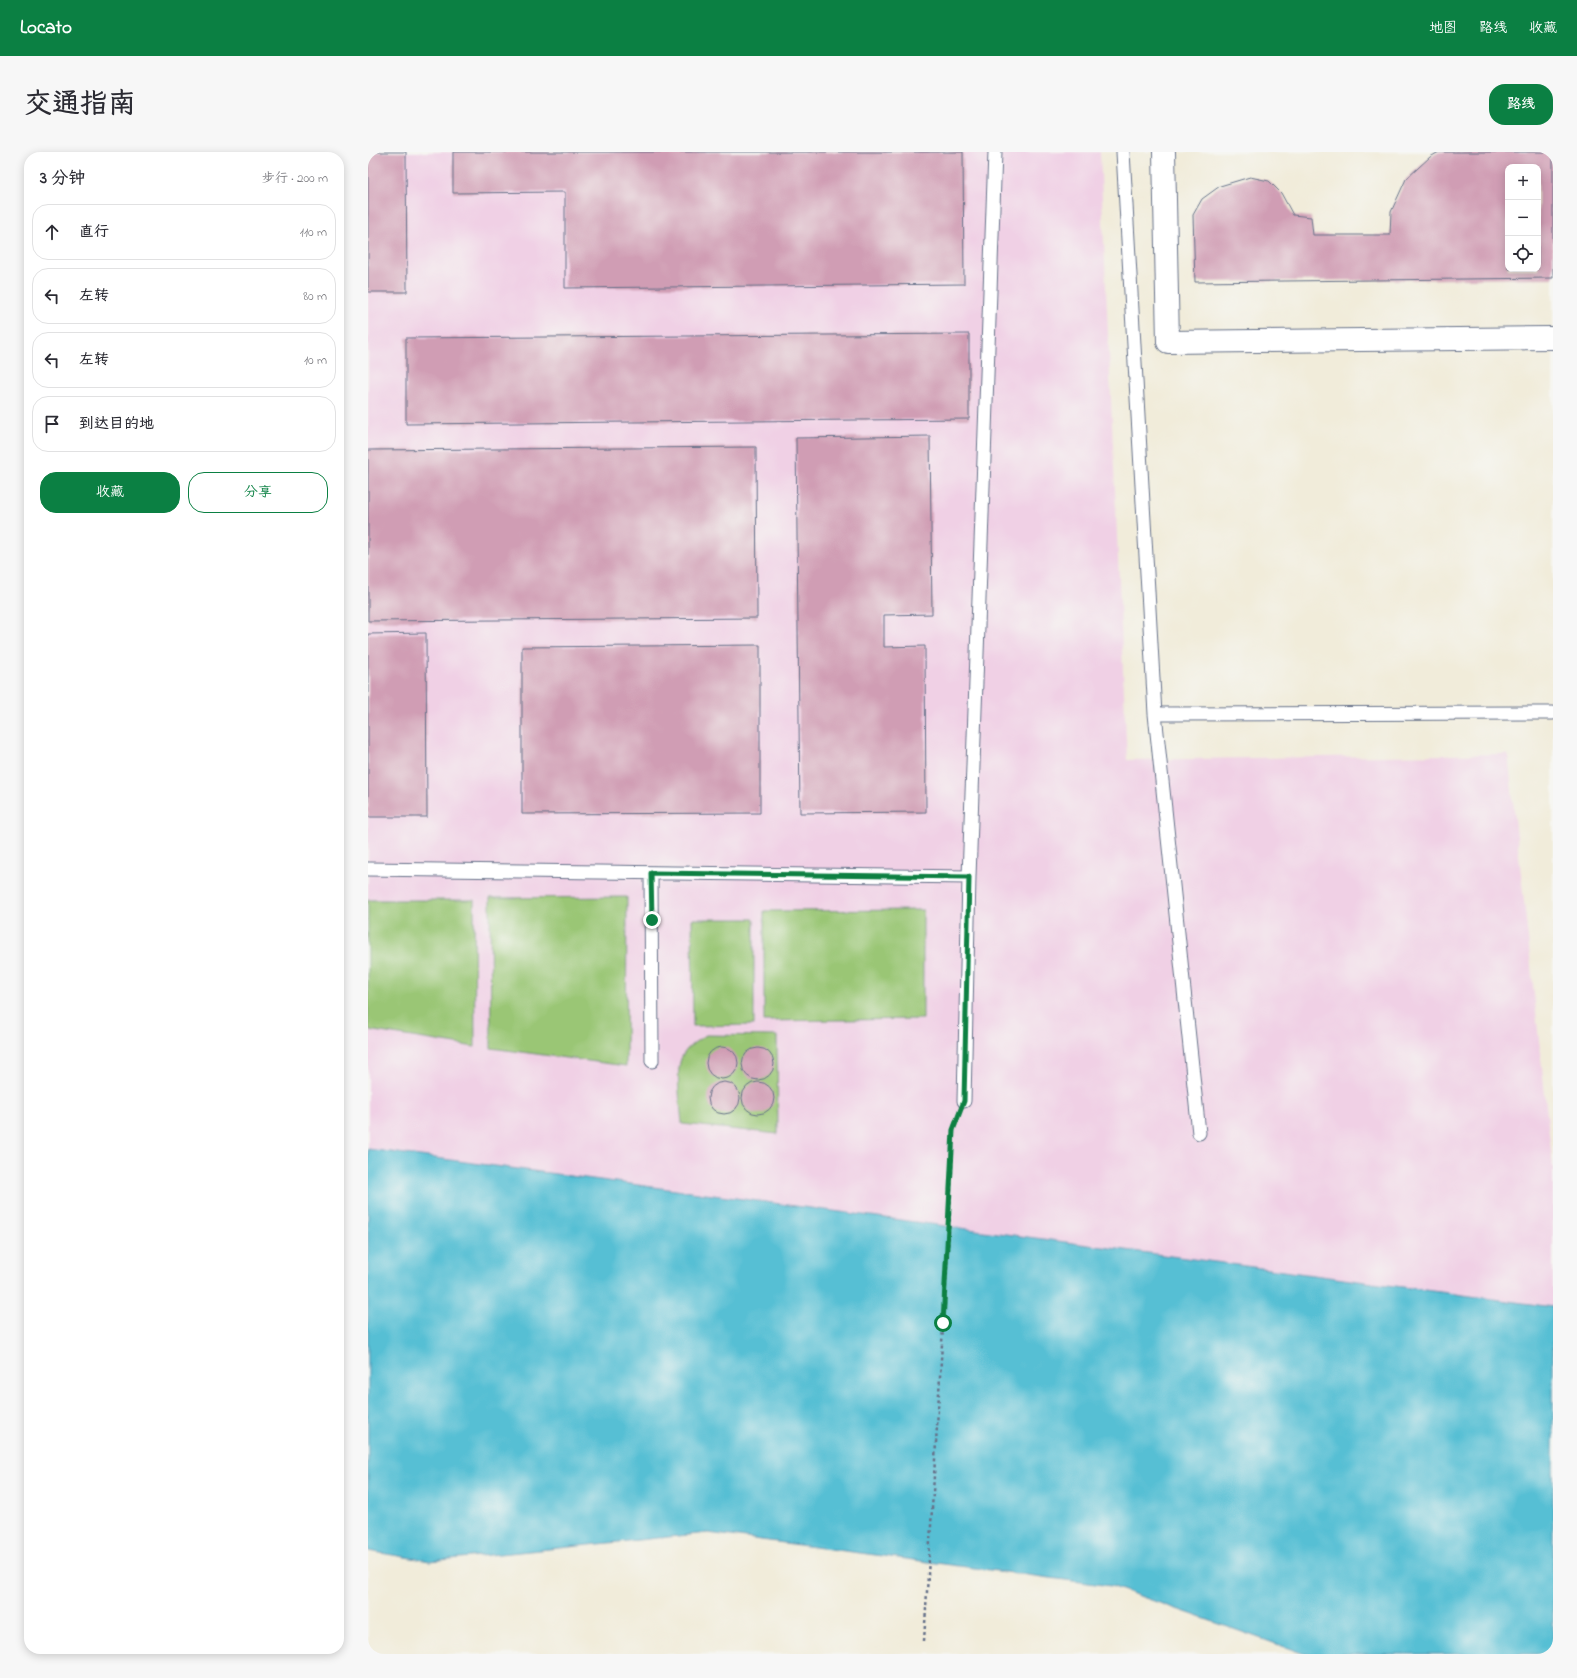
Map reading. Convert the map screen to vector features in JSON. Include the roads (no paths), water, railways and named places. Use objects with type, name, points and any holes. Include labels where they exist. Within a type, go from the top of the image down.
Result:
[{"type":"street","points":[[1164,152],[1168,342],[1553,338]]},
{"type":"lane","points":[[964,1101],[969,877],[995,152]]},
{"type":"lane","points":[[1123,152],[1155,714],[1200,1133]]},
{"type":"lane","points":[[1155,714],[1553,713]]},
{"type":"lane","points":[[368,869],[969,877]]},
{"type":"lane","points":[[651,873],[652,1061]]},
{"type":"water","points":[[368,1149],[1553,1307],[1553,1654],[1305,1654],[1111,1586],[708,1533],[430,1561],[368,1551]]}]
